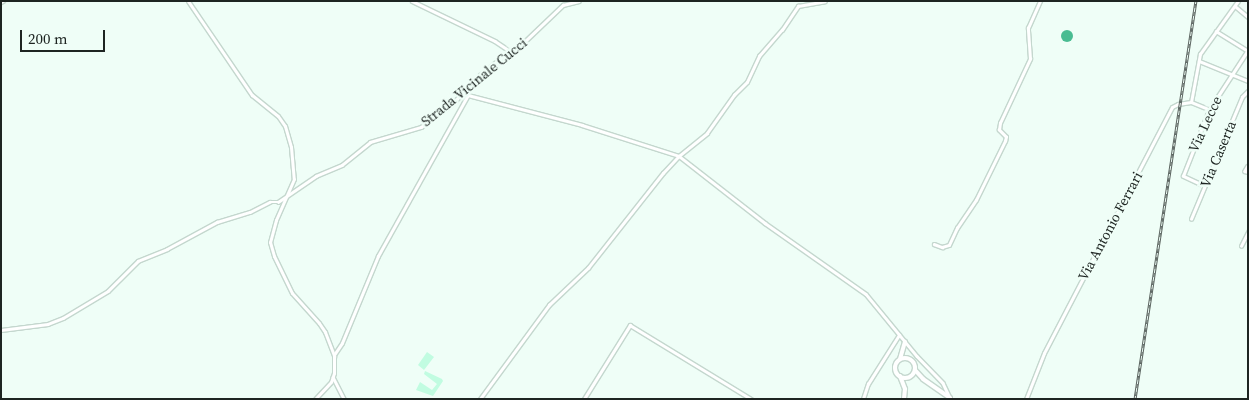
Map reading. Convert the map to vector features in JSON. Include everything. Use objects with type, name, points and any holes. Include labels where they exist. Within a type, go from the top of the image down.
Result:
[{"type":"main road","points":[[905,342],[895,368],[905,389]]},
{"type":"main road","points":[[902,348],[906,358]]},
{"type":"main road","points":[[900,359],[913,360],[915,370],[950,398]]},
{"type":"main road","points":[[904,399],[905,389],[915,370]]},
{"type":"main road","points":[[900,376],[924,379]]},
{"type":"street","points":[[188,1],[252,95],[278,116],[284,126],[291,147],[294,179],[276,220],[270,242],[274,256],[292,293],[325,332],[334,356],[333,377],[326,389],[315,399]]},
{"type":"street","points":[[412,1],[510,51]]},
{"type":"street","name":"Strada Vicinale Cucci","points":[[1,330],[48,324],[64,318],[97,300],[138,261],[167,249],[217,222],[286,198],[316,176],[342,165],[370,142],[421,127],[451,105],[480,74],[510,51],[520,47],[563,5],[579,1]]},
{"type":"street","points":[[480,399],[490,388],[509,357],[537,320],[560,293],[588,268],[637,204],[679,156],[707,132],[734,95],[747,82],[759,56],[782,30],[798,6],[825,1]]},
{"type":"street","points":[[934,244],[942,247],[949,245],[957,228],[976,200],[1005,141],[1006,137],[999,130],[1000,124],[1030,60],[1028,28],[1040,1]]},
{"type":"street","points":[[1209,110],[1191,102],[1200,54],[1238,1]]},
{"type":"street","points":[[1235,6],[1248,17]]},
{"type":"street","points":[[1216,31],[1247,50]]},
{"type":"street","name":"Via Lecce","points":[[1204,186],[1183,176],[1209,110],[1247,50]]},
{"type":"street","points":[[1199,60],[1248,81]]},
{"type":"street","name":"Via Caserta","points":[[1190,219],[1242,97],[1248,91]]},
{"type":"street","points":[[334,356],[342,343],[378,256],[468,95],[582,125],[679,156],[765,223],[866,294],[905,342],[943,383],[950,398]]},
{"type":"street","name":"Via Antonio Ferrari","points":[[1026,399],[1044,353],[1172,107],[1191,102]]},
{"type":"street","points":[[1248,166],[1245,171],[1248,172]]},
{"type":"street","points":[[1241,246],[1248,232]]},
{"type":"street","points":[[584,399],[630,325],[751,399]]},
{"type":"street","points":[[863,399],[868,384],[899,335]]},
{"type":"street","points":[[333,377],[344,399]]},
{"type":"shaded area","points":[[1065,30],[1069,30],[1073,36],[1069,42],[1065,42],[1061,38],[1061,34]]},
{"type":"shaded area","points":[[427,352],[434,357],[424,370],[418,365]]},
{"type":"shaded area","points":[[425,371],[443,381],[433,396],[416,390],[420,382],[432,390],[437,384],[424,374]]},
{"type":"railway","points":[[1135,399],[1196,1]]}]
